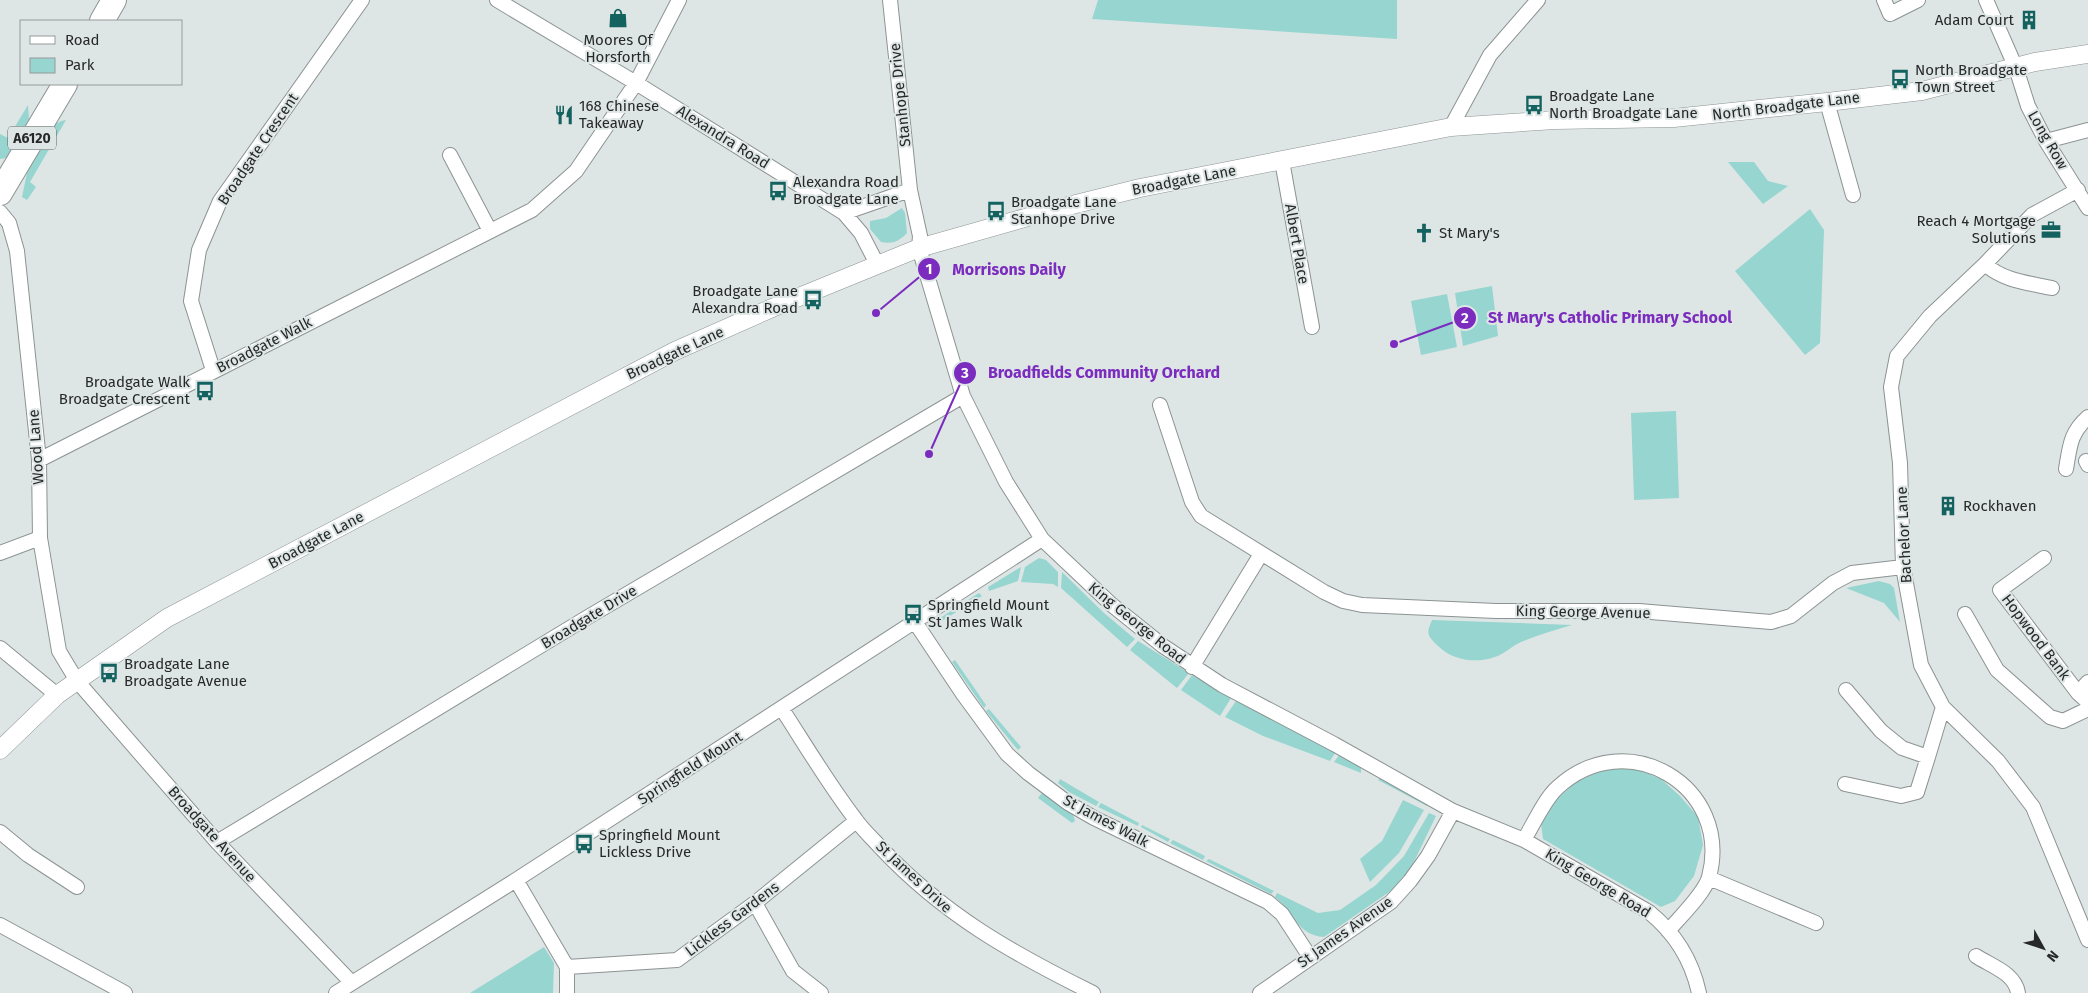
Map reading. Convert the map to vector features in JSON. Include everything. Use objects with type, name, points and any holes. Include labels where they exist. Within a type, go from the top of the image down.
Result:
[{"type":"highway","points":[[103,20],[114,0]]},
{"type":"highway","name":"A6120","points":[[0,193],[64,85]]},
{"type":"street","name":"Broadgate Crescent","points":[[213,370],[191,301],[199,250],[220,202],[362,0]]},
{"type":"street","name":"Alexandra Road","points":[[497,0],[636,83],[844,213],[861,232],[877,264]]},
{"type":"street","name":"Broadgate Walk","points":[[39,460],[213,370],[532,210],[576,171],[636,83],[680,0]]},
{"type":"street","name":"Stanhope Drive","points":[[890,0],[910,190],[920,236],[919,248]]},
{"type":"street","points":[[1884,0],[1890,14],[1918,0]]},
{"type":"street","name":"Long Row","points":[[1986,0],[2016,68],[2028,106],[2046,141],[2088,208]]},
{"type":"street","points":[[1451,127],[1490,56],[1535,2]]},
{"type":"street","name":"North Broadgate Lane","points":[[1451,127],[1537,121],[1674,118],[1827,102],[1922,91],[2035,62],[2088,54]]},
{"type":"street","points":[[1827,102],[1853,195]]},
{"type":"street","name":"Broadgate Lane","points":[[0,750],[57,695],[167,618],[582,398],[675,351],[877,264],[919,248],[1060,208],[1140,188],[1451,127]]},
{"type":"street","points":[[2046,141],[2088,130]]},
{"type":"street","points":[[450,155],[490,231]]},
{"type":"street","name":"Albert Place","points":[[1282,161],[1312,327]]},
{"type":"street","points":[[844,213],[910,190]]},
{"type":"street","name":"Bachelor Lane","points":[[2078,190],[2032,215],[1985,264],[1930,316],[1897,356],[1891,387],[1900,463],[1903,567],[1921,665],[1943,707],[1998,761],[2032,807],[2088,940]]},
{"type":"street","name":"Wood Lane","points":[[0,212],[9,223],[16,251],[39,460],[40,538],[59,651],[77,681]]},
{"type":"street","name":"King George Road","points":[[919,248],[963,396],[1006,482],[1042,539],[1112,605],[1192,667],[1453,811],[1524,840],[1649,912],[1660,920],[1686,954],[1695,975],[1699,993]]},
{"type":"street","points":[[1985,264],[1994,273],[2002,276],[2052,288]]},
{"type":"street","name":"Broadgate Drive","points":[[217,842],[588,617],[963,396]]},
{"type":"street","name":"King George Avenue","points":[[1160,405],[1192,502],[1202,516],[1324,592],[1343,601],[1362,605],[1496,611],[1639,611],[1771,622],[1791,616],[1833,583],[1852,573],[1903,567]]},
{"type":"street","points":[[2066,469],[2071,440],[2077,427],[2088,417]]},
{"type":"street","points":[[0,553],[40,538]]},
{"type":"street","name":"Springfield Mount","points":[[336,993],[782,709],[1042,539]]},
{"type":"street","points":[[1192,667],[1261,554]]},
{"type":"street","name":"Hopwood Bank","points":[[2044,558],[2000,590],[2083,697]]},
{"type":"street","points":[[1965,614],[1997,670],[2050,717],[2063,721],[2088,709]]},
{"type":"street","name":"St James Walk","points":[[914,622],[1007,754],[1028,774],[1068,803],[1094,818],[1268,902],[1282,914],[1310,957]]},
{"type":"street","points":[[0,648],[57,695]]},
{"type":"street","name":"Broadgate Avenue","points":[[77,681],[217,842],[352,983]]},
{"type":"street","points":[[2083,697],[2088,682]]},
{"type":"street","points":[[1846,690],[1881,731],[1902,748],[1928,757]]},
{"type":"street","points":[[1845,784],[1901,796],[1917,792],[1943,707]]},
{"type":"street","name":"St James Drive","points":[[782,709],[856,821],[896,864],[930,894],[974,928],[1052,973],[1093,993]]},
{"type":"street","points":[[1524,840],[1556,789],[1583,770],[1610,761],[1633,761],[1656,767],[1684,786],[1703,810],[1713,844],[1709,878],[1695,899],[1668,931]]},
{"type":"street","name":"St James Avenue","points":[[1260,993],[1391,902],[1410,881],[1428,856],[1453,811]]},
{"type":"street","name":"Lickless Gardens","points":[[567,967],[677,960],[756,903],[856,821]]},
{"type":"street","points":[[0,832],[28,856],[77,887]]},
{"type":"street","points":[[1709,878],[1816,924]]},
{"type":"street","points":[[516,880],[567,967],[567,993]]},
{"type":"street","points":[[756,903],[793,971],[821,993]]},
{"type":"street","points":[[0,925],[125,993]]},
{"type":"street","points":[[1976,956],[2012,978],[2018,993]]},
{"type":"green space","points":[[1098,0],[1397,0],[1397,39],[1092,19]]},
{"type":"green space","points":[[28,105],[29,119],[6,158],[0,159],[0,134],[8,138]]},
{"type":"green space","points":[[66,120],[30,182],[36,187],[27,200],[22,197],[27,173],[32,161],[54,125]]},
{"type":"green space","points":[[1728,162],[1754,162],[1768,181],[1788,186],[1763,204]]},
{"type":"green space","points":[[902,208],[905,213],[907,233],[895,242],[881,242],[870,229],[870,221],[886,218]]},
{"type":"green space","points":[[1810,209],[1824,230],[1820,343],[1805,355],[1735,271]]},
{"type":"green space","points":[[1492,286],[1498,336],[1463,346],[1455,293]]},
{"type":"green space","points":[[1447,294],[1457,347],[1421,355],[1411,301]]},
{"type":"green space","points":[[1676,411],[1679,498],[1634,500],[1631,413]]},
{"type":"green space","points":[[1039,558],[1046,560],[1058,572],[1058,587],[1053,584],[1021,582],[1025,567]]},
{"type":"green space","points":[[1021,567],[1018,581],[989,591],[988,587]]},
{"type":"green space","points":[[1062,572],[1104,613],[1135,639],[1127,647],[1061,588]]},
{"type":"green space","points":[[1879,581],[1890,584],[1894,588],[1900,622],[1884,603],[1846,588]]},
{"type":"green space","points":[[979,593],[982,596],[937,624],[940,618]]},
{"type":"green space","points":[[1432,620],[1572,625],[1521,642],[1495,657],[1472,660],[1450,655],[1438,646],[1429,634]]},
{"type":"green space","points":[[1138,641],[1189,673],[1177,688],[1130,650]]},
{"type":"green space","points":[[955,660],[986,705],[984,708],[952,662]]},
{"type":"green space","points":[[1192,675],[1231,698],[1220,716],[1181,690]]},
{"type":"green space","points":[[1236,701],[1335,753],[1330,761],[1263,736],[1225,717]]},
{"type":"green space","points":[[989,709],[1021,747],[1018,750],[986,711]]},
{"type":"green space","points":[[1340,754],[1361,765],[1361,773],[1334,762]]},
{"type":"green space","points":[[1634,768],[1661,779],[1680,796],[1698,817],[1703,845],[1694,876],[1675,901],[1661,907],[1543,839],[1541,824],[1556,800],[1577,781],[1605,769]]},
{"type":"green space","points":[[1382,776],[1429,800],[1427,806],[1378,780]]},
{"type":"green space","points":[[1060,779],[1099,802],[1096,806],[1069,792],[1058,783]]},
{"type":"green space","points":[[1042,793],[1073,814],[1075,821],[1072,823],[1038,798]]},
{"type":"green space","points":[[1403,800],[1424,810],[1399,853],[1370,882],[1360,859],[1382,841]]},
{"type":"green space","points":[[1101,803],[1139,823],[1138,826],[1098,807]]},
{"type":"green space","points":[[1429,813],[1436,816],[1411,868],[1392,890],[1324,937],[1307,932],[1275,897],[1277,893],[1318,913],[1340,910],[1376,885],[1404,856]]},
{"type":"green space","points":[[1142,825],[1170,839],[1168,842],[1141,827]]},
{"type":"green space","points":[[1173,840],[1205,856],[1203,860],[1170,843]]},
{"type":"green space","points":[[1209,859],[1274,891],[1271,894],[1206,861]]},
{"type":"green space","points":[[544,947],[554,963],[553,993],[470,993]]},
{"type":"place","name":"Moores Of Horsforth","points":[[618,18]]},
{"type":"place","name":"Adam Court","points":[[2029,20]]},
{"type":"place","name":"North Broadgate Town Street","points":[[1900,79]]},
{"type":"place","name":"Broadgate Lane North Broadgate Lane","points":[[1534,105]]},
{"type":"place","name":"168 Chinese Takeaway","points":[[564,115]]},
{"type":"place","name":"Alexandra Road Broadgate Lane","points":[[778,191]]},
{"type":"place","name":"Broadgate Lane Stanhope Drive","points":[[996,211]]},
{"type":"place","name":"Reach 4 Mortgage Solutions","points":[[2051,230]]},
{"type":"place","name":"St Mary's","points":[[1424,233]]},
{"type":"place","name":"Broadgate Lane Alexandra Road","points":[[813,300]]},
{"type":"place","name":"Morrisons Daily","points":[[876,313]]},
{"type":"place","name":"St Mary's Catholic Primary School","points":[[1394,344]]},
{"type":"place","name":"Broadgate Walk Broadgate Crescent","points":[[205,391]]},
{"type":"place","name":"Broadfields Community Orchard","points":[[929,454]]},
{"type":"place","name":"Rockhaven","points":[[1948,506]]},
{"type":"place","name":"Springfield Mount St James Walk","points":[[913,614]]},
{"type":"place","name":"Broadgate Lane Broadgate Avenue","points":[[109,673]]},
{"type":"place","name":"Springfield Mount Lickless Drive","points":[[584,844]]}]
